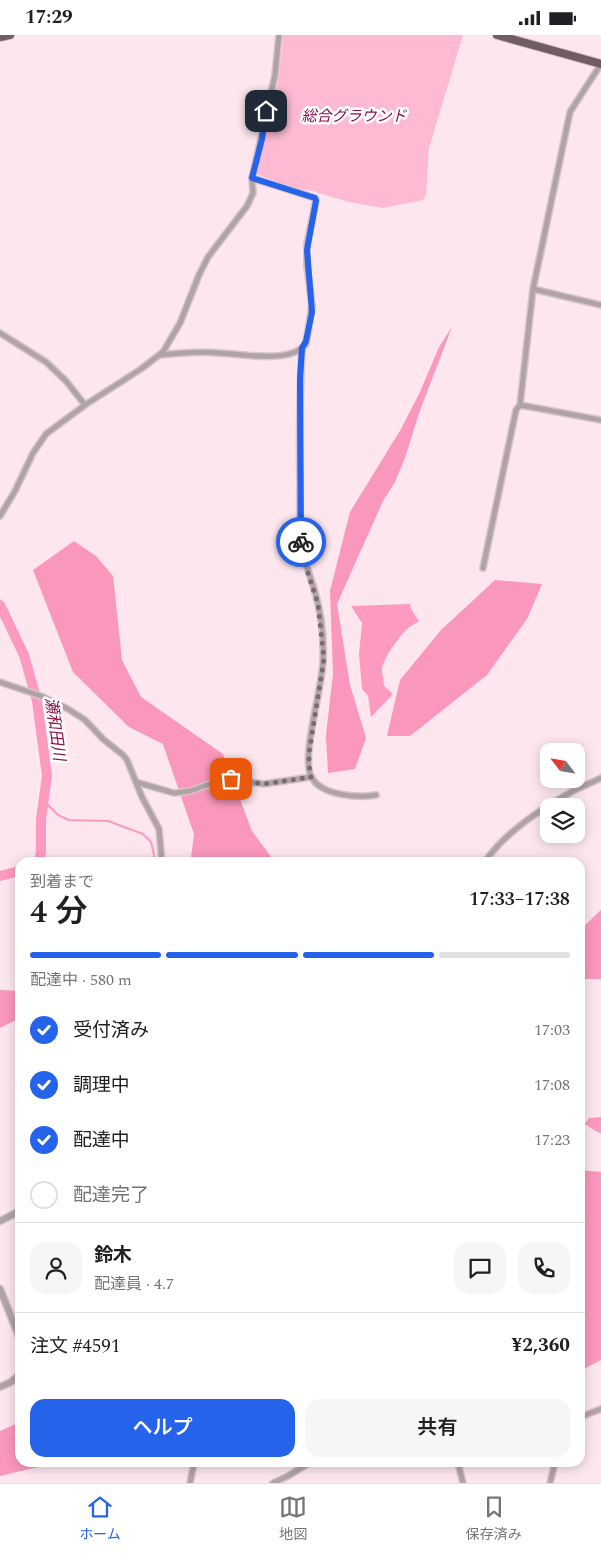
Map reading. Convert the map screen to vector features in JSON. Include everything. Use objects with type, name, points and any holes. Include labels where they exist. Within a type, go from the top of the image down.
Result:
[{"type":"highway","points":[[0,37],[10,35]]},
{"type":"highway","points":[[497,35],[601,64]]},
{"type":"street","points":[[0,516],[15,491],[39,442],[50,430],[160,355],[174,336],[208,257],[247,206],[253,193],[252,178],[275,75],[278,35]]},
{"type":"street","points":[[483,568],[516,410],[520,405],[533,289],[570,112],[601,64]]},
{"type":"street","points":[[252,178],[315,198],[316,201],[307,250],[312,312],[306,341],[302,348],[300,452],[301,539],[303,555],[318,604],[324,659],[309,753],[311,777],[323,787],[336,794],[364,797],[376,795]]},
{"type":"street","points":[[533,289],[601,305]]},
{"type":"street","points":[[0,333],[46,362],[66,381],[85,405]]},
{"type":"street","points":[[160,355],[213,353],[258,357],[291,353],[302,348]]},
{"type":"street","points":[[520,405],[601,420]]},
{"type":"street","points":[[0,683],[49,699],[82,717],[100,737],[123,755],[159,829],[161,857]]},
{"type":"street","points":[[136,782],[174,793],[190,791],[224,779],[264,784],[311,777]]},
{"type":"street","points":[[489,857],[504,841],[530,819],[567,795],[601,778]]},
{"type":"street","points":[[0,1221],[15,1214]]},
{"type":"street","points":[[0,1289],[15,1326]]},
{"type":"street","points":[[0,1387],[15,1379]]},
{"type":"street","points":[[585,1415],[601,1409]]},
{"type":"street","points":[[190,1483],[193,1467]]},
{"type":"street","points":[[273,1483],[303,1467]]},
{"type":"street","points":[[459,1467],[463,1483]]},
{"type":"street","points":[[550,1483],[554,1467]]},
{"type":"green space","name":"総合グラウンド","points":[[283,35],[463,35],[429,148],[426,194],[423,200],[383,208],[296,189],[256,174],[277,86]]},
{"type":"shaded area","points":[[452,327],[419,413],[405,458],[395,482],[383,501],[337,604],[350,685],[366,738],[355,769],[328,773],[326,735],[333,674],[330,591],[350,512],[401,429],[420,392],[439,347]]},
{"type":"shaded area","points":[[74,541],[96,556],[113,576],[122,660],[141,697],[223,754],[252,831],[271,857],[191,857],[194,834],[163,744],[129,727],[73,672],[33,570]]},
{"type":"shaded area","points":[[495,580],[542,584],[527,619],[487,675],[410,736],[387,736],[400,680],[441,630]]},
{"type":"shaded area","points":[[410,604],[419,621],[403,633],[384,661],[382,671],[384,686],[393,694],[371,717],[368,696],[362,689],[359,654],[362,623],[351,606]]},
{"type":"shaded area","points":[[601,910],[601,979],[585,979],[585,925]]},
{"type":"shaded area","points":[[0,990],[15,991],[15,1020],[0,1028]]},
{"type":"shaded area","points":[[601,1117],[601,1133],[585,1124],[589,1118]]},
{"type":"shaded area","points":[[585,1170],[601,1172],[601,1360],[585,1368]]},
{"type":"shaded area","points":[[15,1424],[15,1467],[38,1467],[0,1476],[0,1431]]},
{"type":"waterway","name":"瀬和田川","points":[[0,605],[24,655],[37,701],[47,776],[41,819],[40,857]]},
{"type":"waterway","points":[[44,801],[58,815],[69,820],[108,821],[143,834],[151,842],[154,857]]},
{"type":"waterway","name":"瀬和田川","points":[[0,876],[15,872]]},
{"type":"waterway","points":[[0,1436],[15,1434]]},
{"type":"way so far","points":[[231,779],[264,784],[311,777],[309,753],[324,659],[318,604],[304,561],[301,542]]},
{"type":"route","points":[[266,111],[262,139],[252,178],[315,198],[316,201],[308,234],[307,250],[312,312],[306,344],[302,348],[300,378],[301,542]]}]
